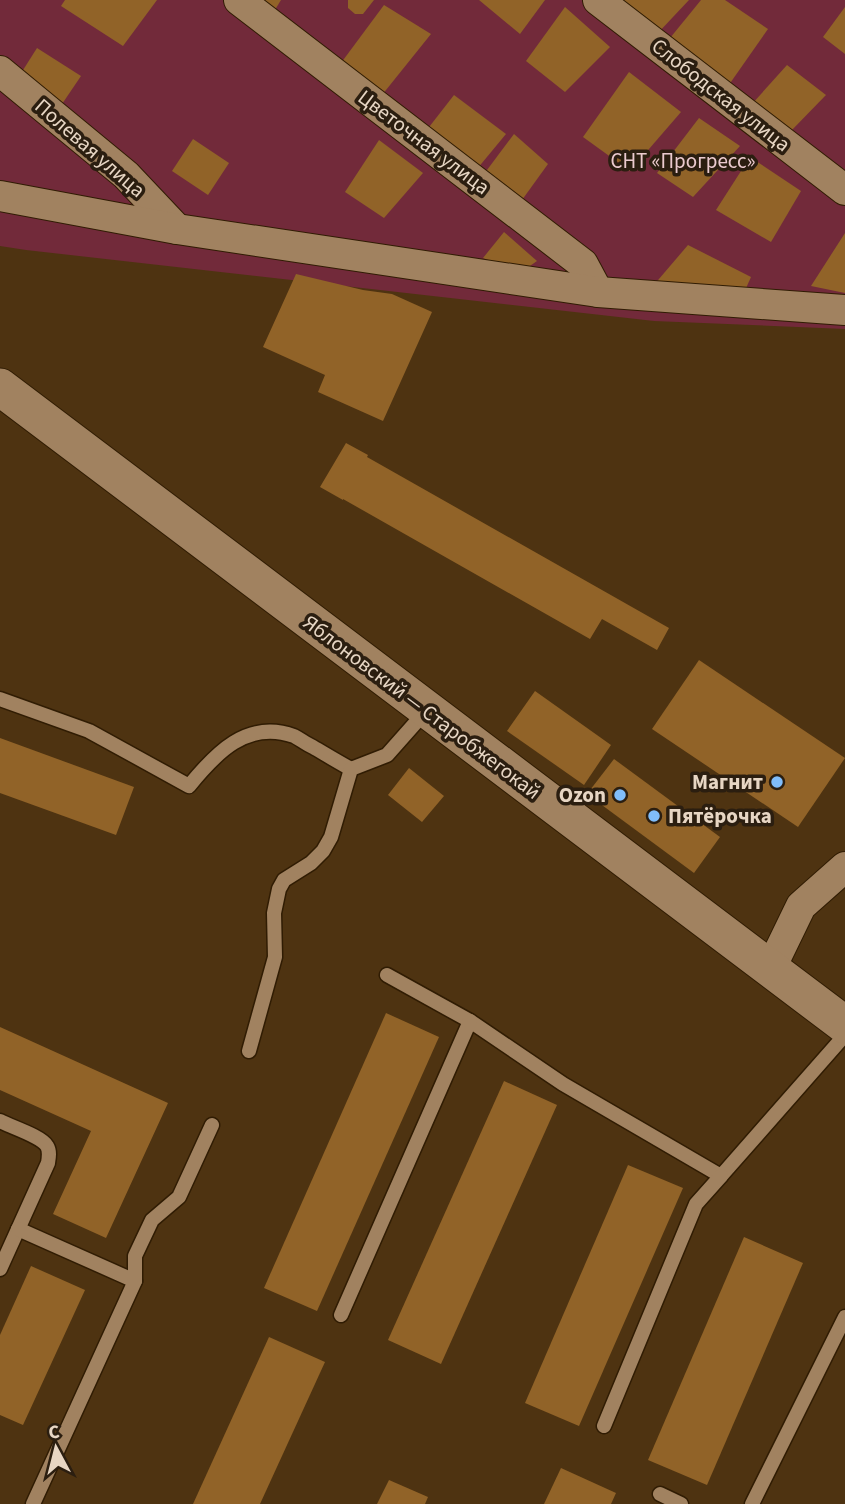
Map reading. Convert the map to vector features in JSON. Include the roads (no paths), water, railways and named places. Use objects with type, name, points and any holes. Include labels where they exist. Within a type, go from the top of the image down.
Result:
[{"type":"street","name":"Цветочная улица","points":[[239,0],[583,264],[598,292]]},
{"type":"street","name":"Слободская улица","points":[[598,0],[845,190]]},
{"type":"street","name":"Полевая улица","points":[[0,71],[126,175],[177,229]]},
{"type":"street","points":[[0,196],[177,229],[598,292],[845,310]]},
{"type":"street","name":"Яблоновский — Старобжегокай","points":[[0,387],[845,1025]]},
{"type":"street","points":[[770,970],[801,906],[845,867]]},
{"type":"lane","points":[[0,699],[89,731],[189,786],[211,759],[237,739],[253,733],[275,732],[293,736],[351,769]]},
{"type":"lane","points":[[351,769],[387,755],[427,710]]},
{"type":"lane","points":[[249,1051],[275,957],[274,913],[279,889],[284,880],[311,863],[323,851],[331,837],[351,769]]},
{"type":"lane","points":[[387,975],[470,1021],[563,1084],[721,1176]]},
{"type":"lane","points":[[341,1315],[470,1021]]},
{"type":"lane","points":[[604,1426],[696,1204],[845,1035]]},
{"type":"lane","points":[[0,1121],[39,1139],[46,1145],[49,1154],[48,1163],[0,1269]]},
{"type":"lane","points":[[33,1504],[135,1281],[135,1256],[152,1220],[179,1197],[212,1125]]},
{"type":"lane","points":[[18,1229],[135,1281]]},
{"type":"lane","points":[[752,1504],[845,1317]]},
{"type":"lane","points":[[660,1494],[681,1504]]},
{"type":"place","name":"Магнит","points":[[777,782]]},
{"type":"place","name":"Ozon","points":[[620,795]]},
{"type":"place","name":"Пятёрочка","points":[[654,816]]},
{"type":"park label","name":"СНТ «Прогресс»","points":[[683,161]]}]
